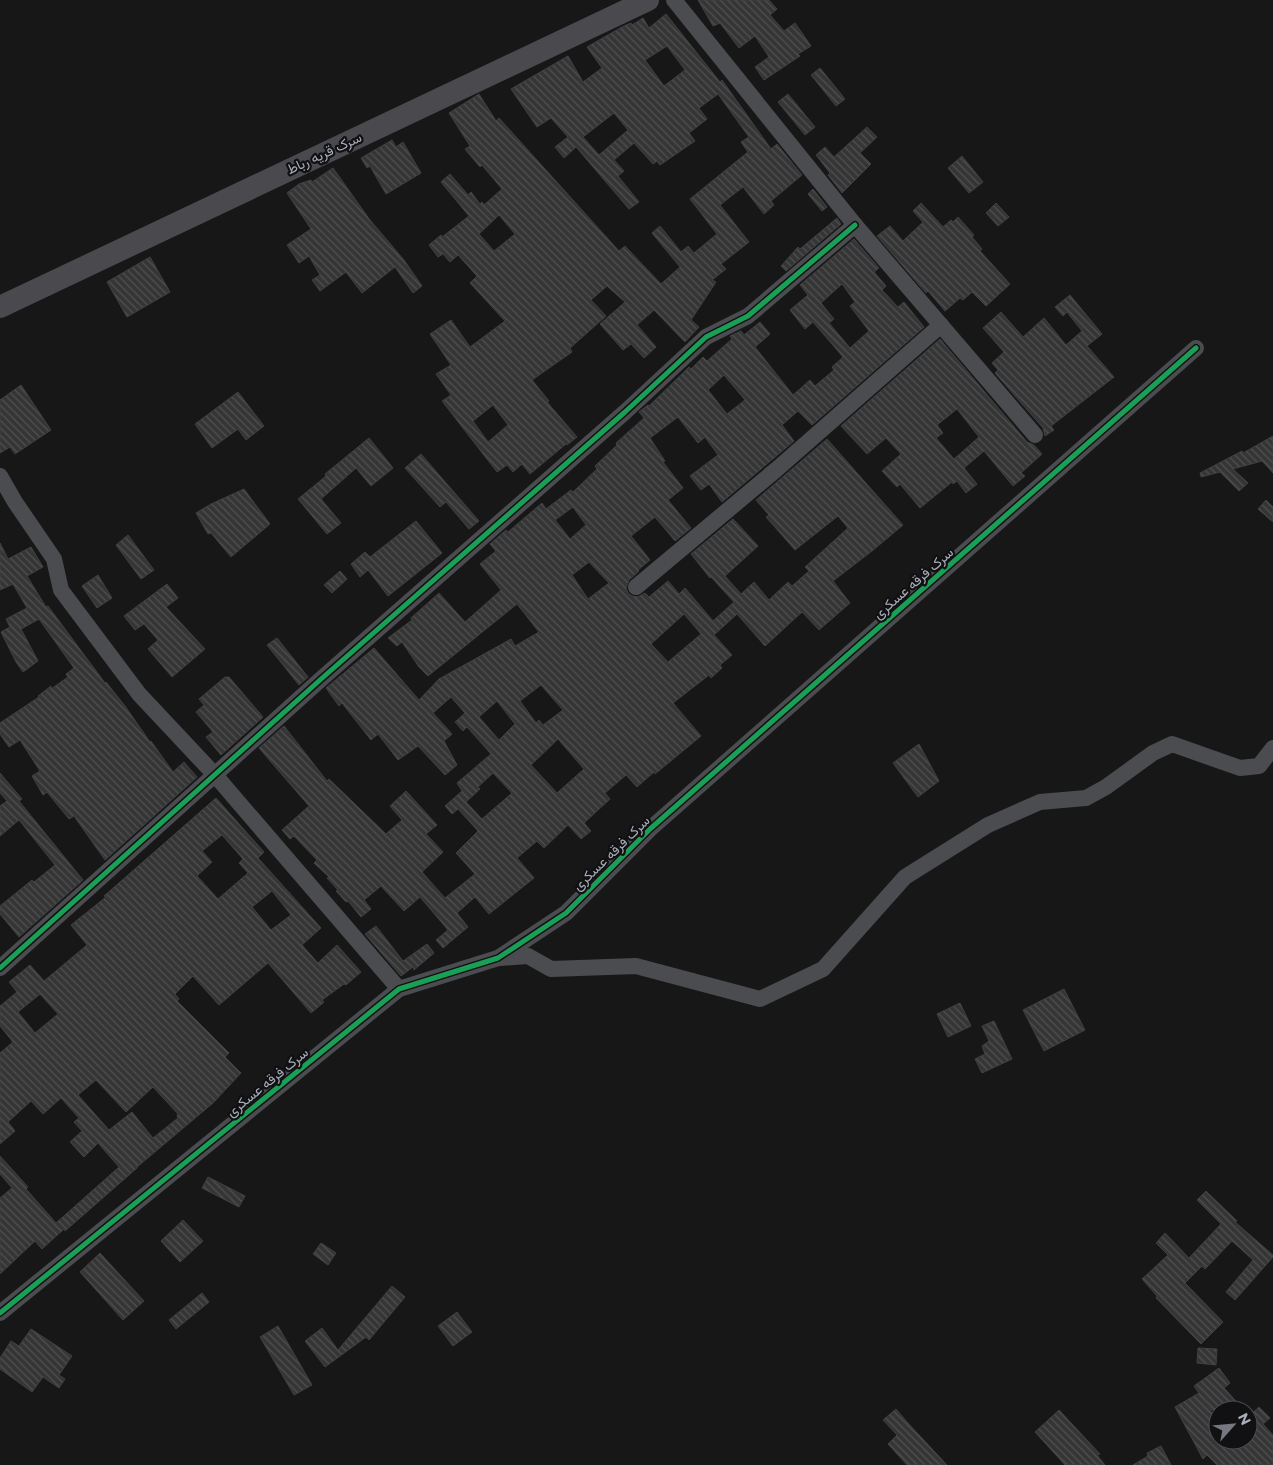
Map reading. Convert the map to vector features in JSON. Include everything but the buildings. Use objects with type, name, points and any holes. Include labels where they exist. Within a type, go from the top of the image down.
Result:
[{"type":"street","name":"سرک قریه رباط","points":[[0,307],[648,0]]},
{"type":"street","points":[[674,0],[855,225],[1035,435]]},
{"type":"street","points":[[0,968],[215,774],[625,412],[706,337],[748,316],[855,225]]},
{"type":"street","points":[[636,587],[777,469],[941,325]]},
{"type":"street","name":"سرک فرقه عسکری","points":[[0,1313],[398,989],[498,958],[566,913],[650,829],[1196,348]]},
{"type":"street","points":[[0,476],[54,560],[61,590],[139,694],[215,774],[398,989]]},
{"type":"street","points":[[498,958],[528,956],[551,969],[636,966],[760,999],[823,969],[904,877],[988,825],[1040,802],[1086,798],[1106,787],[1153,753],[1172,744],[1240,768],[1259,766],[1273,748]]},
{"type":"cycle path","points":[[0,968],[320,680],[625,412],[706,337],[748,316],[855,225]]},
{"type":"cycle path","points":[[0,1313],[399,989],[498,958],[566,913],[650,829],[1196,348]]}]
